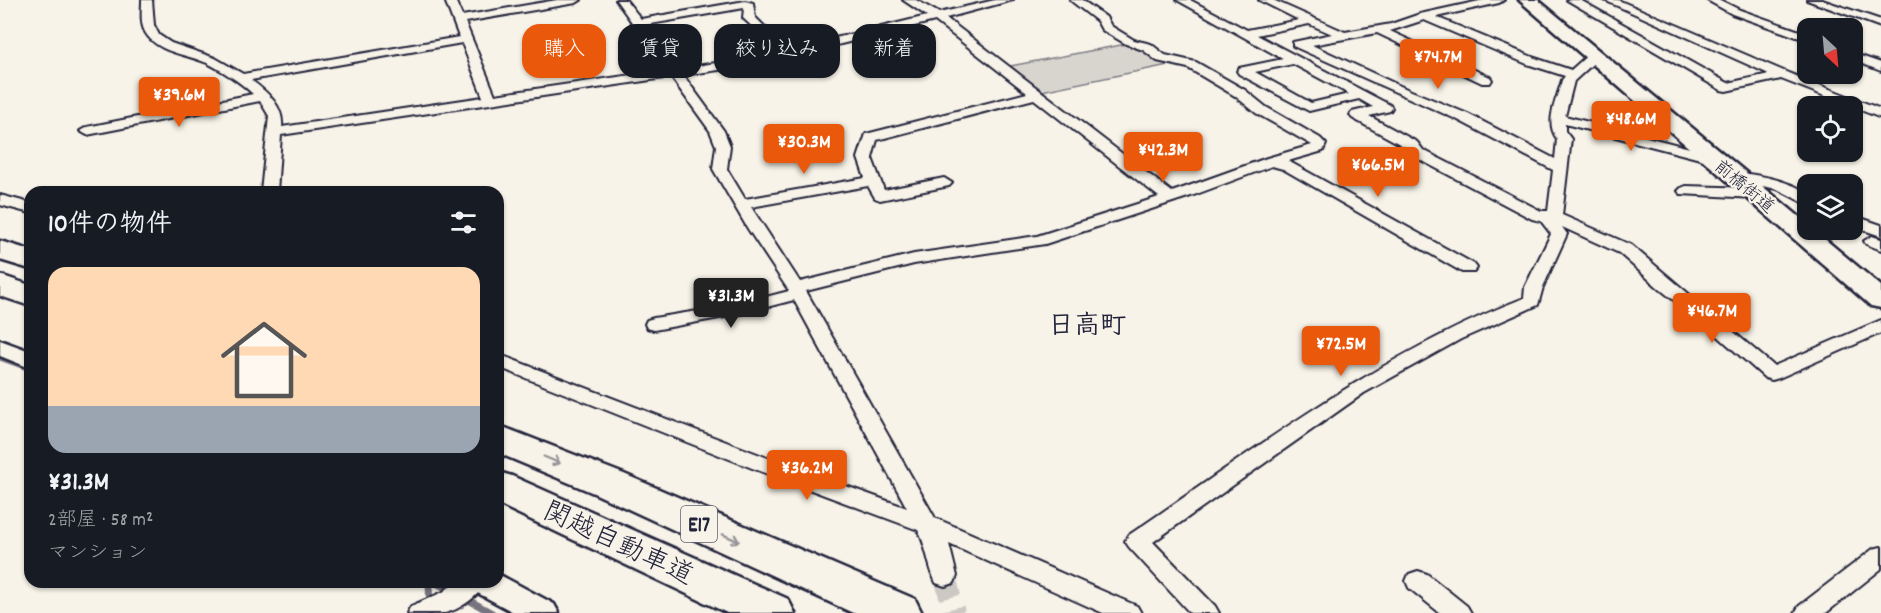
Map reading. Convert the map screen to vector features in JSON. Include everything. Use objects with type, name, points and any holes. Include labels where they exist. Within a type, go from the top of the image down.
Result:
[{"type":"highway","points":[[0,250],[24,258]]},
{"type":"highway","points":[[0,285],[24,294]]},
{"type":"highway","name":"関越自動車道","points":[[504,440],[610,484],[899,613]]},
{"type":"highway","name":"関越自動車道","points":[[504,490],[772,613]]},
{"type":"main road","name":"前橋街道","points":[[1528,0],[1881,300]]},
{"type":"street","points":[[147,0],[150,31],[159,40],[211,60],[239,78],[273,106],[276,116],[270,186]]},
{"type":"street","points":[[450,0],[491,101]]},
{"type":"street","points":[[458,20],[576,0]]},
{"type":"street","points":[[621,0],[637,22],[745,4],[749,6],[749,18],[755,24]]},
{"type":"street","points":[[908,0],[937,17],[1170,198]]},
{"type":"street","points":[[840,41],[1008,0]]},
{"type":"street","points":[[654,324],[736,310],[914,259],[1039,241],[1170,198],[1272,161],[1318,148],[1319,144],[1192,65],[1161,58],[1147,47],[1130,42],[1106,28],[1102,18],[1075,0]]},
{"type":"street","points":[[1182,0],[1385,108],[1357,115],[1412,146],[1418,153],[1538,216],[1549,216],[1556,213],[1564,139],[1558,131],[1558,118],[1568,80],[1594,56]]},
{"type":"street","points":[[1264,0],[1345,36]]},
{"type":"street","points":[[1449,0],[1465,6]]},
{"type":"street","points":[[1275,49],[1379,30],[1424,16],[1499,0]]},
{"type":"street","points":[[1572,0],[1726,87],[1782,75]]},
{"type":"street","points":[[1609,0],[1782,75],[1881,114]]},
{"type":"street","points":[[1712,0],[1736,12],[1797,34]]},
{"type":"street","points":[[1812,0],[1878,21]]},
{"type":"street","points":[[1424,16],[1531,61],[1574,75]]},
{"type":"street","points":[[1246,34],[1308,21]]},
{"type":"street","points":[[1379,30],[1486,80]]},
{"type":"street","points":[[1646,43],[1687,34]]},
{"type":"street","points":[[239,78],[465,39]]},
{"type":"street","points":[[1301,44],[1404,93],[1463,117],[1561,168]]},
{"type":"street","points":[[1295,60],[1244,71],[1309,107],[1360,95]]},
{"type":"street","points":[[1863,60],[1881,67]]},
{"type":"street","points":[[274,132],[643,78]]},
{"type":"street","points":[[679,78],[721,139],[723,146],[720,169],[797,291],[937,544],[945,576]]},
{"type":"street","points":[[944,183],[884,195],[878,193],[865,158],[871,137],[1035,95]]},
{"type":"street","points":[[87,131],[151,116],[263,96]]},
{"type":"street","points":[[1558,118],[1712,158]]},
{"type":"street","points":[[1272,161],[1288,166],[1468,268]]},
{"type":"street","points":[[1733,176],[1775,184],[1797,195]]},
{"type":"street","points":[[741,204],[873,181]]},
{"type":"street","points":[[1686,191],[1754,193]]},
{"type":"street","points":[[0,200],[24,206]]},
{"type":"street","points":[[1549,216],[1625,249],[1667,286],[1716,324],[1772,374],[1881,326]]},
{"type":"street","points":[[1206,613],[1137,541],[1308,424],[1327,408],[1368,382],[1489,317],[1532,301],[1534,286],[1559,234],[1549,216]]},
{"type":"street","points":[[1863,228],[1878,239]]},
{"type":"street","points":[[0,347],[24,357]]},
{"type":"street","points":[[504,362],[760,463],[926,524],[1128,613]]},
{"type":"street","points":[[1808,613],[1881,556]]},
{"type":"street","points":[[1418,581],[1458,613]]},
{"type":"street","points":[[420,613],[452,598],[466,588]]},
{"type":"street","points":[[496,588],[543,613]]},
{"type":"shaded area","points":[[1126,44],[1143,49],[1157,61],[1173,64],[1037,92],[1005,67]]},
{"type":"waterway","points":[[0,357],[24,366]]},
{"type":"waterway","points":[[429,588],[430,613]]},
{"type":"waterway","points":[[445,588],[451,591]]},
{"type":"waterway","points":[[465,598],[492,613]]},
{"type":"tunnel","points":[[945,576],[954,613]]},
{"type":"district","name":"日高町","points":[[1087,324]]}]
